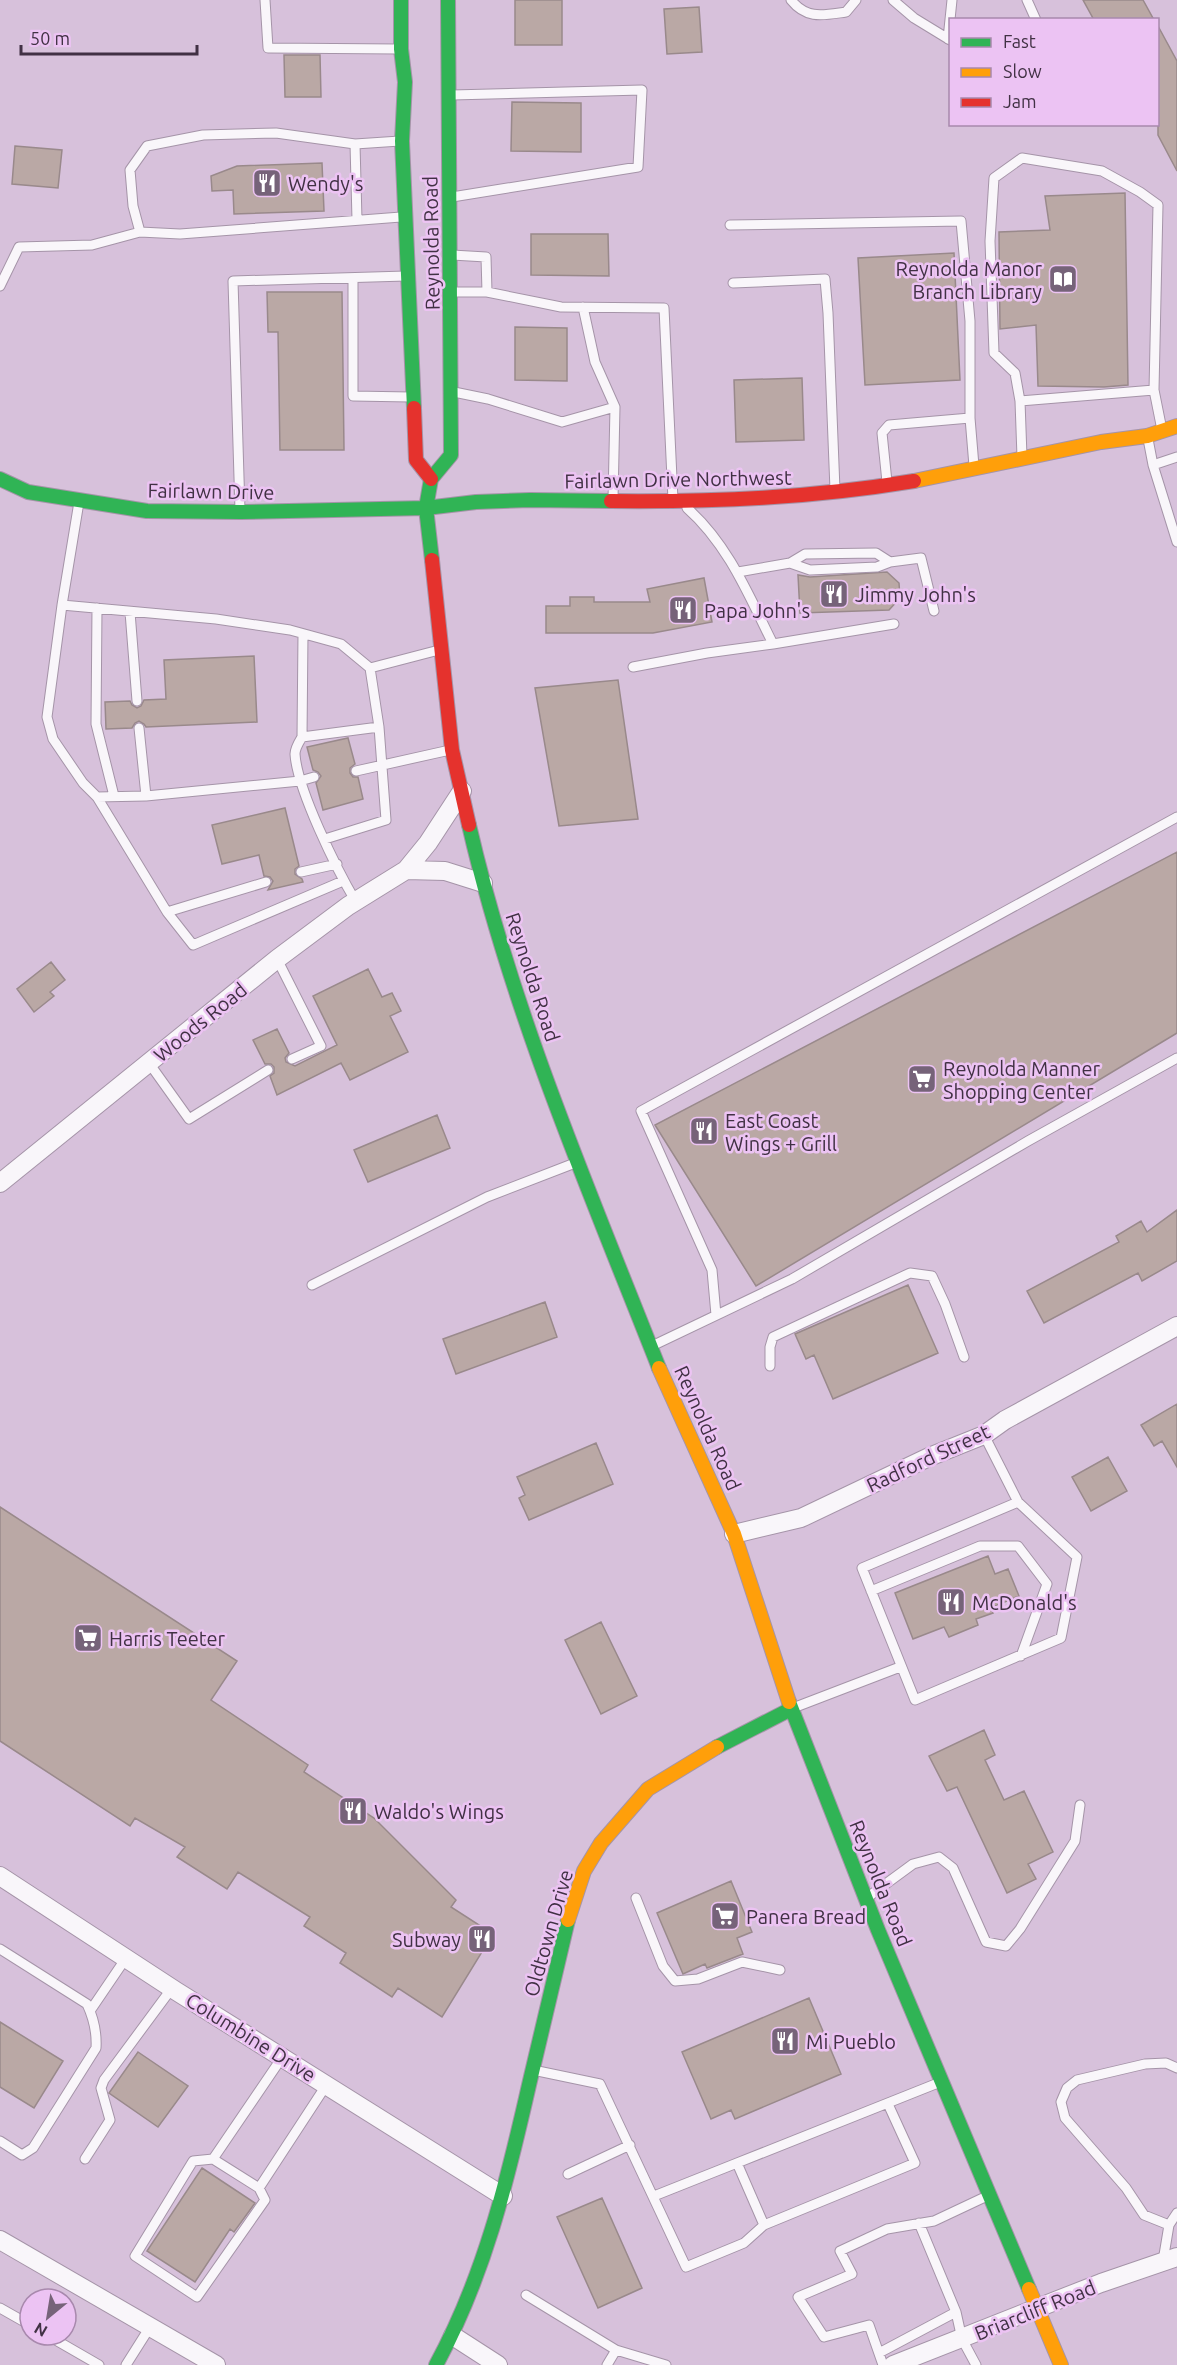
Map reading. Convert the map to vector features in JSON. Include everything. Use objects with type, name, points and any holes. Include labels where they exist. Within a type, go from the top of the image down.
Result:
[{"type":"main road","name":"Reynolda Road","points":[[400,0],[401,49],[405,82],[402,141],[416,460],[431,479]]},
{"type":"main road","name":"Reynolda Road","points":[[448,0],[451,455],[431,479],[426,508],[452,750],[483,883],[505,962],[542,1068],[664,1381],[734,1534],[791,1708],[866,1899],[1061,2365]]},
{"type":"main road","name":"Fairlawn Drive Northwest","points":[[426,508],[476,502],[677,502],[772,499],[887,485],[1101,442],[1147,436],[1177,426]]},
{"type":"main road","name":"Fairlawn Drive","points":[[0,479],[28,492],[79,502],[147,511],[240,513],[426,508]]},
{"type":"main road","name":"Oldtown Drive","points":[[436,2365],[453,2336],[485,2260],[503,2196],[573,1900],[584,1871],[601,1843],[648,1790],[703,1754],[791,1708]]},
{"type":"street","name":"Woods Road","points":[[0,1183],[277,959],[356,902],[406,870],[428,843],[462,791]]},
{"type":"street","points":[[406,870],[445,871],[483,883]]},
{"type":"street","name":"Radford Street","points":[[734,1534],[801,1518],[929,1457],[984,1435],[1005,1420],[1177,1326]]},
{"type":"street","name":"Columbine Drive","points":[[0,1876],[172,1988],[503,2196]]},
{"type":"street","points":[[2,2246],[216,2365]]},
{"type":"street","name":"Briarcliff Road","points":[[893,2365],[1037,2307],[1170,2260]]},
{"type":"street","points":[[453,2336],[498,2365]]},
{"type":"lane","points":[[265,0],[268,48],[401,49]]},
{"type":"lane","points":[[791,0],[797,7],[817,16],[846,12],[856,0]]},
{"type":"lane","points":[[893,0],[914,18],[949,38]]},
{"type":"lane","points":[[951,18],[952,0]]},
{"type":"lane","points":[[1027,0],[1035,18]]},
{"type":"lane","points":[[447,95],[642,90],[638,167],[450,197]]},
{"type":"lane","points":[[140,232],[133,206],[130,170],[147,146],[203,135],[276,133],[354,144],[402,141]]},
{"type":"lane","points":[[354,144],[357,220]]},
{"type":"lane","points":[[1022,458],[1020,401],[1015,373],[994,353],[990,241],[994,178],[1022,158],[1102,171],[1158,205],[1154,390],[1162,431]]},
{"type":"lane","points":[[0,286],[19,247],[92,245],[140,232],[180,234],[406,217]]},
{"type":"lane","points":[[730,225],[961,221],[969,321],[970,418],[974,468]]},
{"type":"lane","points":[[450,255],[486,257],[488,292]]},
{"type":"lane","points":[[240,513],[233,281],[409,276]]},
{"type":"lane","points":[[352,278],[353,396],[413,397]]},
{"type":"lane","points":[[733,283],[825,279],[830,335],[835,492]]},
{"type":"lane","points":[[451,292],[488,292],[561,307],[664,308],[677,502],[705,524],[738,572],[773,644]]},
{"type":"lane","points":[[583,307],[596,362],[615,407],[612,501]]},
{"type":"lane","points":[[1020,401],[1154,390]]},
{"type":"lane","points":[[452,392],[488,399],[562,422],[615,407]]},
{"type":"lane","points":[[887,485],[882,433],[889,425],[970,418]]},
{"type":"lane","points":[[1147,436],[1153,465],[1177,542]]},
{"type":"lane","points":[[1153,465],[1177,457]]},
{"type":"lane","points":[[79,502],[47,717],[53,739],[82,783],[97,797],[167,912],[193,945],[343,881]]},
{"type":"lane","points":[[738,572],[790,563],[805,554],[876,553],[890,562]]},
{"type":"lane","points":[[790,563],[810,570],[877,567],[890,562],[921,558],[934,611]]},
{"type":"lane","points":[[62,605],[216,619],[290,630],[341,644],[370,668],[379,727],[386,820],[325,839]]},
{"type":"lane","points":[[97,608],[96,724],[114,796]]},
{"type":"lane","points":[[130,612],[137,701]]},
{"type":"lane","points":[[633,667],[707,652],[773,644],[894,624]]},
{"type":"lane","points":[[303,634],[302,737],[294,751],[300,781],[343,881],[356,902]]},
{"type":"lane","points":[[370,668],[440,650]]},
{"type":"lane","points":[[302,737],[379,727]]},
{"type":"lane","points":[[139,728],[146,796]]},
{"type":"lane","points":[[356,771],[452,750]]},
{"type":"lane","points":[[97,797],[146,796],[300,781],[314,777]]},
{"type":"lane","points":[[716,1315],[712,1270],[642,1111],[1177,817]]},
{"type":"lane","points":[[301,872],[337,864]]},
{"type":"lane","points":[[167,912],[266,882]]},
{"type":"lane","points":[[277,959],[321,1046],[291,1059]]},
{"type":"lane","points":[[652,1346],[792,1279],[1028,1141],[1177,1058]]},
{"type":"lane","points":[[149,1063],[189,1119],[268,1070]]},
{"type":"lane","points":[[312,1284],[487,1197],[580,1161]]},
{"type":"lane","points":[[770,1366],[770,1347],[773,1337],[910,1273],[932,1276],[945,1304],[964,1357]]},
{"type":"lane","points":[[984,1435],[1018,1502],[1077,1557],[1061,1638],[915,1700],[862,1568],[1018,1502]]},
{"type":"lane","points":[[871,1591],[980,1546],[1018,1546],[1047,1584],[1021,1656]]},
{"type":"lane","points":[[791,1708],[900,1667]]},
{"type":"lane","points":[[866,1899],[913,1864],[939,1857],[953,1868],[986,1942],[1006,1946],[1020,1929],[1075,1840],[1080,1804]]},
{"type":"lane","points":[[636,1898],[663,1966],[675,1981],[698,1979],[742,1962],[780,1970]]},
{"type":"lane","points":[[0,1949],[87,2004],[97,2035],[96,2048],[33,2148],[22,2155],[0,2141]]},
{"type":"lane","points":[[90,2011],[126,1958]]},
{"type":"lane","points":[[85,2158],[110,2120],[101,2088],[104,2080],[172,1988]]},
{"type":"lane","points":[[213,2159],[283,2056]]},
{"type":"lane","points":[[1169,2225],[1144,2215],[1126,2188],[1065,2118],[1061,2102],[1067,2088],[1077,2080],[1145,2064],[1166,2063],[1177,2068]]},
{"type":"lane","points":[[532,2070],[600,2084],[686,2267],[744,2243],[764,2225],[915,2163],[888,2104]]},
{"type":"lane","points":[[654,2196],[943,2081]]},
{"type":"lane","points":[[259,2188],[327,2084]]},
{"type":"lane","points":[[568,2174],[630,2145]]},
{"type":"lane","points":[[213,2159],[259,2188],[265,2200],[196,2297],[135,2256],[193,2161],[213,2159]]},
{"type":"lane","points":[[737,2163],[764,2225]]},
{"type":"lane","points":[[883,2365],[869,2325],[824,2337],[798,2297],[852,2274],[840,2251],[887,2229],[934,2220],[990,2194]]},
{"type":"lane","points":[[1170,2260],[1169,2225],[1177,2213]]},
{"type":"lane","points":[[919,2223],[956,2312],[962,2339],[976,2365]]},
{"type":"lane","points":[[526,2295],[616,2350],[666,2365]]},
{"type":"lane","points":[[0,2308],[18,2318]]},
{"type":"lane","points":[[879,2353],[956,2312]]},
{"type":"lane","points":[[126,2365],[150,2327]]},
{"type":"lane","points":[[68,2347],[99,2365]]},
{"type":"lane","points":[[607,2365],[616,2350]]},
{"type":"building","points":[[515,0],[562,0],[562,45],[515,45]]},
{"type":"building","points":[[1083,0],[1143,0],[1153,18],[1093,18]]},
{"type":"building","points":[[699,7],[702,52],[667,54],[664,9]]},
{"type":"building","points":[[1159,28],[1177,61],[1177,171],[1158,135]]},
{"type":"building","points":[[284,55],[320,55],[321,97],[285,97]]},
{"type":"building","points":[[512,102],[581,103],[581,152],[511,151]]},
{"type":"building","points":[[15,146],[62,150],[58,188],[12,184]]},
{"type":"building","name":"Wendy's","points":[[322,163],[324,211],[234,214],[233,190],[212,191],[211,176],[237,166]]},
{"type":"building","name":"Reynolda Manor Branch Library","points":[[1125,193],[1128,385],[1038,386],[1036,325],[1000,329],[999,232],[1050,230],[1045,196]]},
{"type":"building","points":[[531,234],[608,234],[609,276],[531,275]]},
{"type":"building","points":[[954,253],[960,380],[865,385],[858,258]]},
{"type":"building","points":[[267,292],[342,292],[344,450],[280,450],[278,332],[268,332]]},
{"type":"building","points":[[515,327],[567,328],[567,381],[515,380]]},
{"type":"building","points":[[802,378],[804,440],[736,442],[734,380]]},
{"type":"building","points":[[887,572],[899,583],[900,598],[889,610],[800,613],[798,575],[810,577]]},
{"type":"building","points":[[704,578],[712,622],[653,633],[546,633],[546,606],[570,606],[570,597],[594,597],[594,602],[650,602],[647,589]]},
{"type":"building","points":[[254,656],[257,722],[146,727],[139,721],[132,728],[106,729],[105,702],[130,701],[137,708],[144,700],[166,699],[164,660]]},
{"type":"building","points":[[618,680],[638,819],[559,826],[535,688]]},
{"type":"building","points":[[348,738],[355,764],[350,768],[350,773],[353,777],[358,777],[363,799],[323,810],[316,783],[321,776],[313,770],[307,747]]},
{"type":"building","points":[[285,808],[299,866],[295,869],[295,874],[303,882],[268,890],[273,881],[270,877],[264,876],[259,855],[222,864],[212,825]]},
{"type":"building","name":"Reynolda Manner Shopping Center","points":[[1177,852],[1177,1033],[756,1286],[655,1125]]},
{"type":"building","points":[[51,962],[65,980],[50,992],[54,996],[34,1012],[17,989]]},
{"type":"building","points":[[368,969],[382,997],[392,993],[401,1011],[390,1016],[408,1052],[350,1080],[341,1063],[277,1095],[270,1076],[274,1073],[274,1067],[271,1064],[265,1064],[253,1040],[277,1029],[289,1053],[285,1058],[286,1062],[295,1066],[337,1045],[313,996]]},
{"type":"building","points":[[437,1115],[450,1148],[368,1182],[354,1150]]},
{"type":"building","points":[[1177,1210],[1177,1261],[1142,1281],[1138,1273],[1044,1323],[1027,1291],[1119,1242],[1116,1236],[1141,1221],[1147,1232]]},
{"type":"building","points":[[908,1285],[938,1353],[833,1399],[814,1355],[806,1359],[795,1334]]},
{"type":"building","points":[[545,1302],[557,1337],[456,1374],[443,1339]]},
{"type":"building","points":[[1177,1404],[1177,1467],[1162,1441],[1154,1446],[1141,1425]]},
{"type":"building","points":[[596,1443],[613,1484],[529,1520],[519,1498],[525,1495],[517,1477]]},
{"type":"building","points":[[1108,1457],[1127,1491],[1091,1511],[1072,1477]]},
{"type":"building","points":[[0,1507],[237,1661],[211,1700],[308,1765],[304,1772],[374,1818],[456,1900],[451,1907],[493,1934],[442,2017],[398,1988],[392,1997],[340,1963],[346,1953],[304,1926],[310,1917],[238,1872],[227,1889],[177,1857],[185,1847],[135,1818],[130,1826],[0,1741]]},
{"type":"building","name":"McDonald's","points":[[988,1556],[995,1574],[1008,1569],[1019,1596],[990,1608],[993,1613],[976,1619],[978,1625],[949,1637],[944,1627],[913,1639],[895,1593]]},
{"type":"building","points":[[601,1622],[637,1696],[601,1714],[565,1640]]},
{"type":"building","points":[[984,1730],[995,1755],[985,1760],[1004,1800],[1024,1791],[1053,1852],[1028,1864],[1036,1879],[1007,1893],[957,1787],[947,1791],[929,1756]]},
{"type":"building","name":"Panera Bread","points":[[731,1881],[752,1932],[737,1938],[743,1954],[707,1968],[705,1964],[683,1974],[657,1913]]},
{"type":"building","points":[[809,1998],[841,2074],[735,2119],[731,2110],[711,2119],[682,2052]]},
{"type":"building","points":[[0,2022],[63,2061],[34,2108],[0,2087]]},
{"type":"building","points":[[138,2052],[188,2086],[158,2127],[109,2093]]},
{"type":"building","points":[[202,2168],[255,2203],[234,2232],[230,2229],[195,2282],[147,2251]]},
{"type":"building","points":[[602,2198],[642,2288],[598,2308],[557,2217]]},
{"type":"traffic: fast","points":[[401,0],[401,49],[405,82],[402,141],[414,408]]},
{"type":"traffic: fast","points":[[432,560],[426,508],[431,479],[451,455],[448,0]]},
{"type":"traffic: fast","points":[[0,479],[28,492],[147,511],[241,512],[426,508],[476,502],[530,500],[611,501]]},
{"type":"traffic: fast","points":[[469,825],[507,964],[530,1032],[579,1167],[659,1368]]},
{"type":"traffic: fast","points":[[789,1702],[878,1930],[1029,2289]]},
{"type":"traffic: fast","points":[[717,1747],[791,1709]]},
{"type":"traffic: fast","points":[[436,2365],[468,2298],[503,2193],[568,1920]]},
{"type":"traffic: slow","points":[[914,481],[1101,442],[1147,436],[1177,426]]},
{"type":"traffic: slow","points":[[659,1368],[734,1534],[789,1702]]},
{"type":"traffic: slow","points":[[568,1920],[584,1871],[601,1843],[648,1789],[717,1747]]},
{"type":"traffic: slow","points":[[1029,2289],[1061,2365]]},
{"type":"traffic: jam","points":[[414,408],[416,460],[431,479]]},
{"type":"traffic: jam","points":[[611,501],[763,498],[914,481]]},
{"type":"traffic: jam","points":[[432,560],[452,750],[469,825]]},
{"type":"place","name":"Wendy's","points":[[267,183]]},
{"type":"place","name":"Reynolda Manor Branch Library","points":[[1063,279]]},
{"type":"place","name":"Jimmy John's","points":[[834,594]]},
{"type":"place","name":"Papa John's","points":[[683,610]]},
{"type":"place","name":"Reynolda Manner Shopping Center","points":[[922,1079]]},
{"type":"place","name":"East Coast Wings + Grill","points":[[704,1131]]},
{"type":"place","name":"McDonald's","points":[[951,1602]]},
{"type":"place","name":"Harris Teeter","points":[[88,1638]]},
{"type":"place","name":"Waldo's Wings","points":[[353,1811]]},
{"type":"place","name":"Panera Bread","points":[[725,1916]]},
{"type":"place","name":"Subway","points":[[482,1939]]},
{"type":"place","name":"Mi Pueblo","points":[[785,2041]]}]
